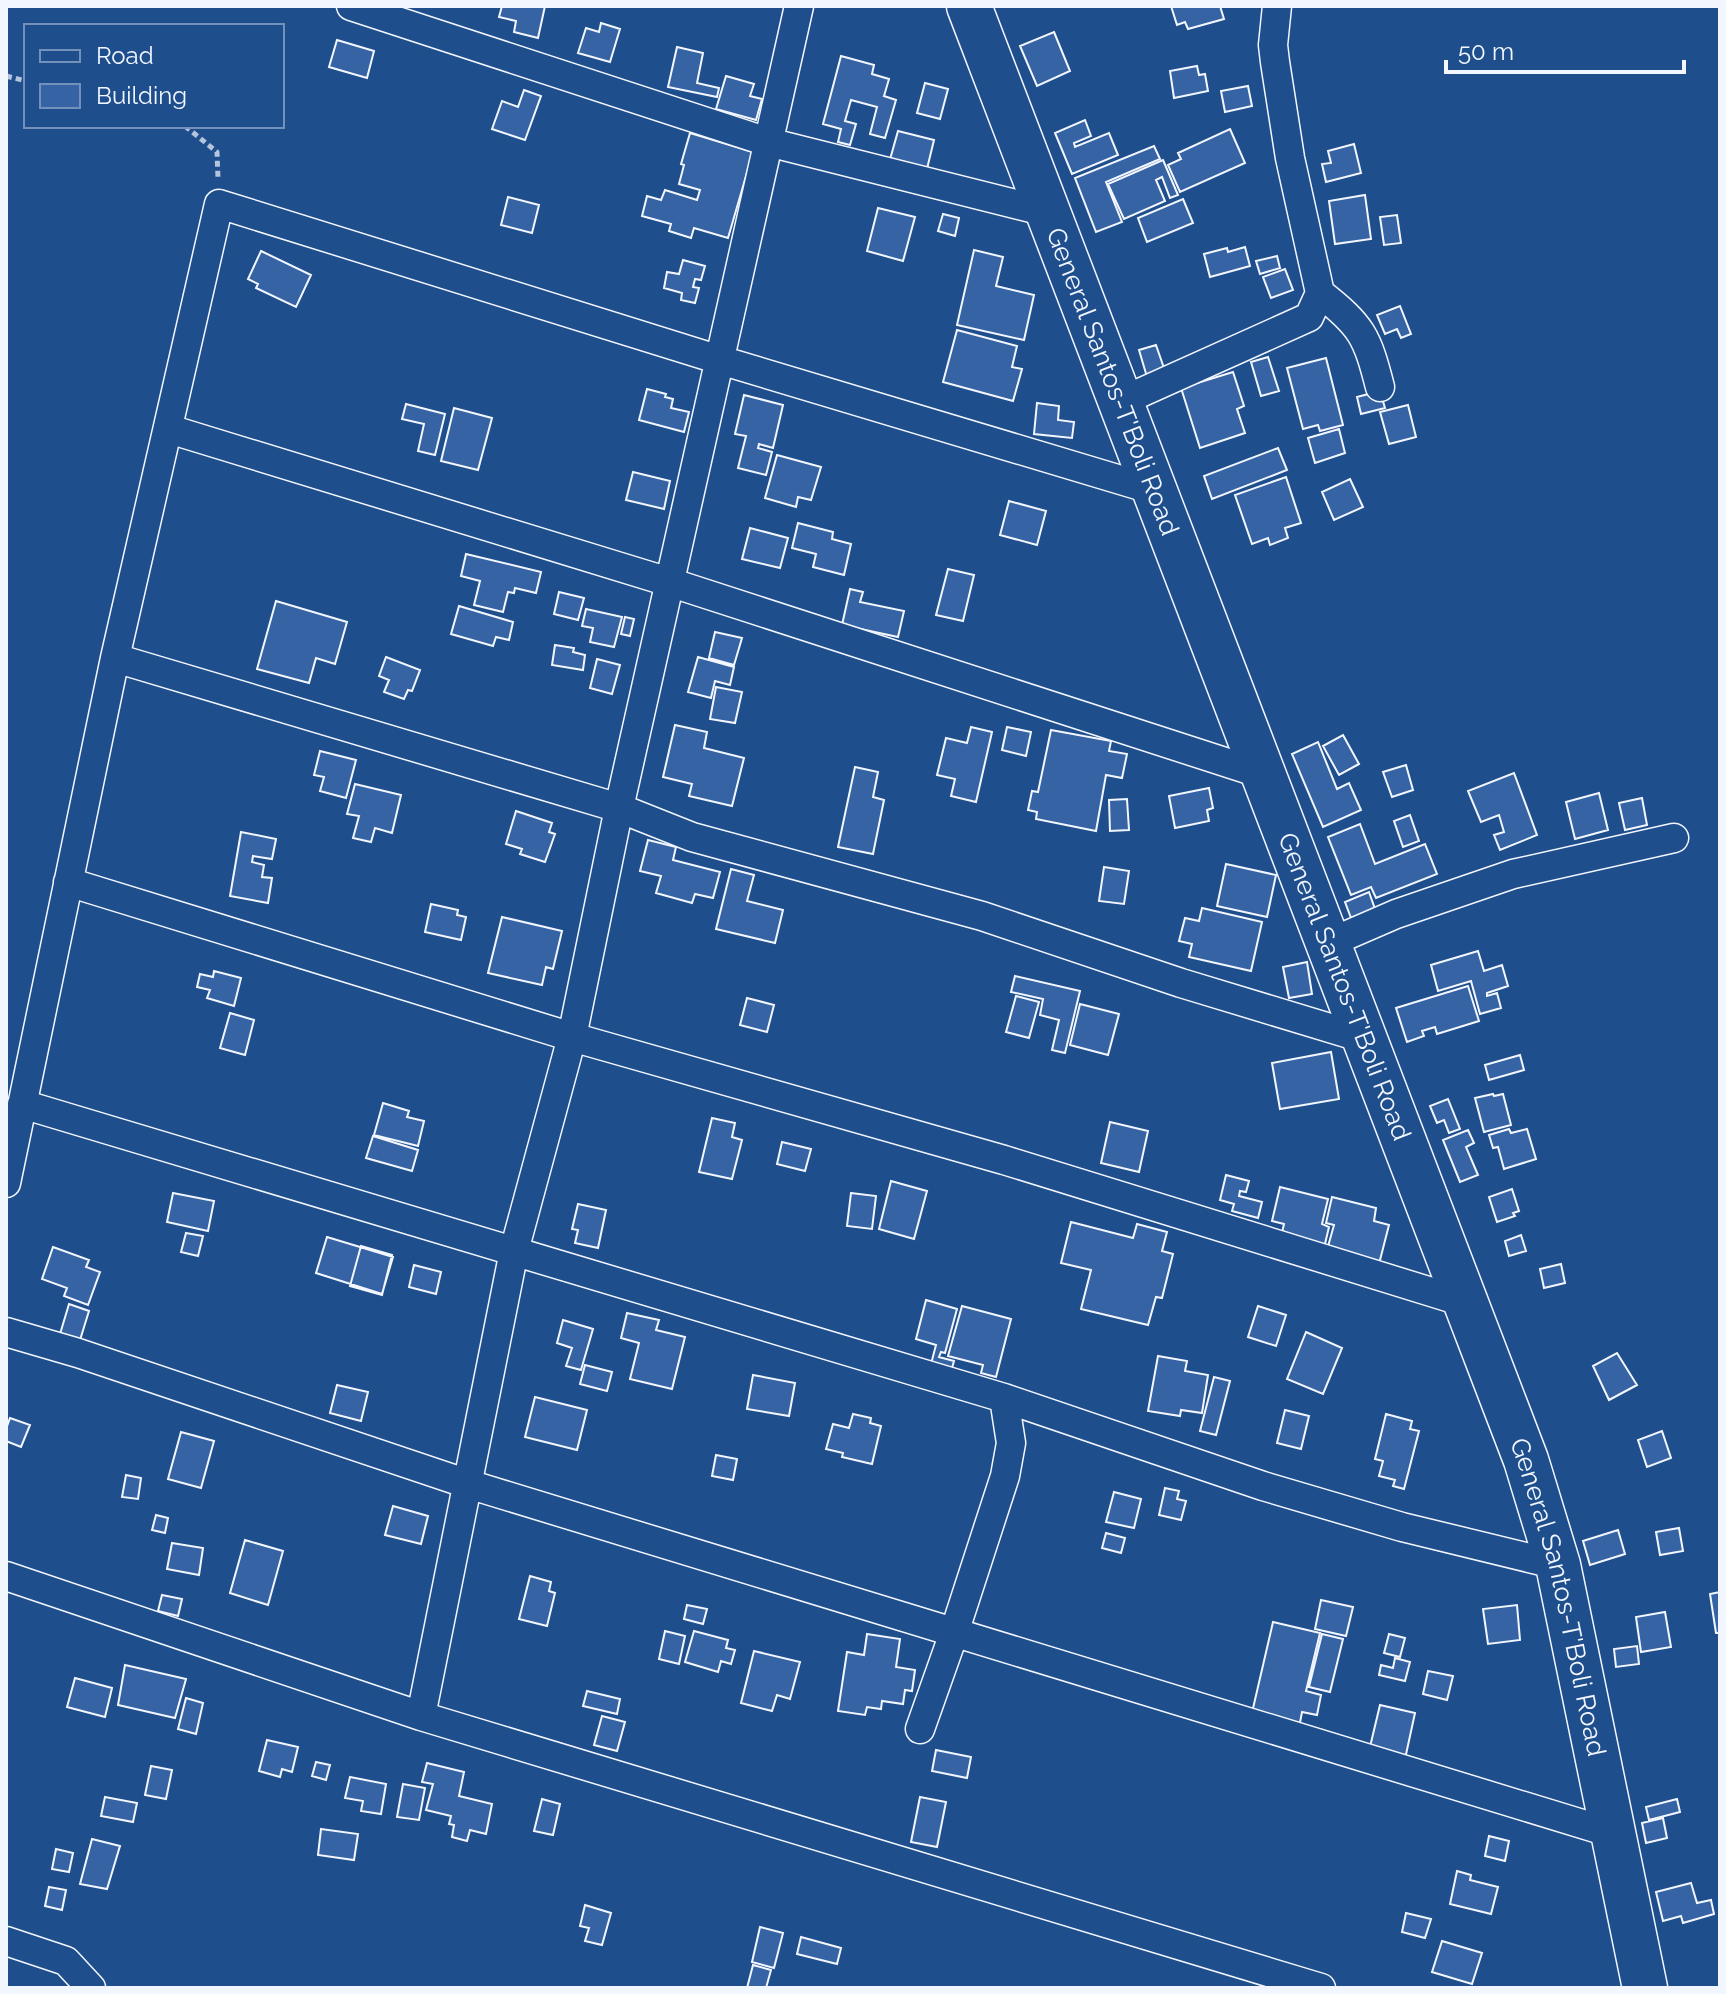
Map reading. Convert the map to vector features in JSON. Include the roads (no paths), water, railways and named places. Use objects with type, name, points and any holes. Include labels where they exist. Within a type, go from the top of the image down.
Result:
[{"type":"main road","name":"General Santos-T'Boli Road","points":[[969,6],[1526,1460],[1558,1565],[1645,1988]]},
{"type":"street","points":[[351,6],[768,142],[1047,212]]},
{"type":"street","points":[[421,1716],[514,1251],[572,1037],[619,808],[799,6]]},
{"type":"street","points":[[1120,402],[1309,317],[1320,293],[1290,158],[1275,62],[1273,45],[1277,6]]},
{"type":"street","points":[[6,1183],[115,658],[219,204],[720,360],[1154,490]]},
{"type":"street","points":[[1320,293],[1350,317],[1364,334],[1380,387]]},
{"type":"street","points":[[169,429],[669,582],[1262,774]]},
{"type":"street","points":[[115,658],[619,808],[692,837],[982,916],[1181,983],[1366,1039]]},
{"type":"street","points":[[1329,943],[1396,914],[1513,874],[1674,838]]},
{"type":"street","points":[[68,882],[572,1037],[1004,1160],[1467,1303]]},
{"type":"street","points":[[22,1104],[1004,1398],[1263,1486],[1402,1527],[1558,1565]]},
{"type":"street","points":[[6,1332],[78,1353],[468,1484],[1615,1834]]},
{"type":"street","points":[[920,1729],[1009,1458],[1011,1443],[1004,1398]]},
{"type":"street","points":[[6,1576],[421,1716],[1321,1988]]},
{"type":"street","points":[[6,1941],[66,1961],[91,1988]]}]
